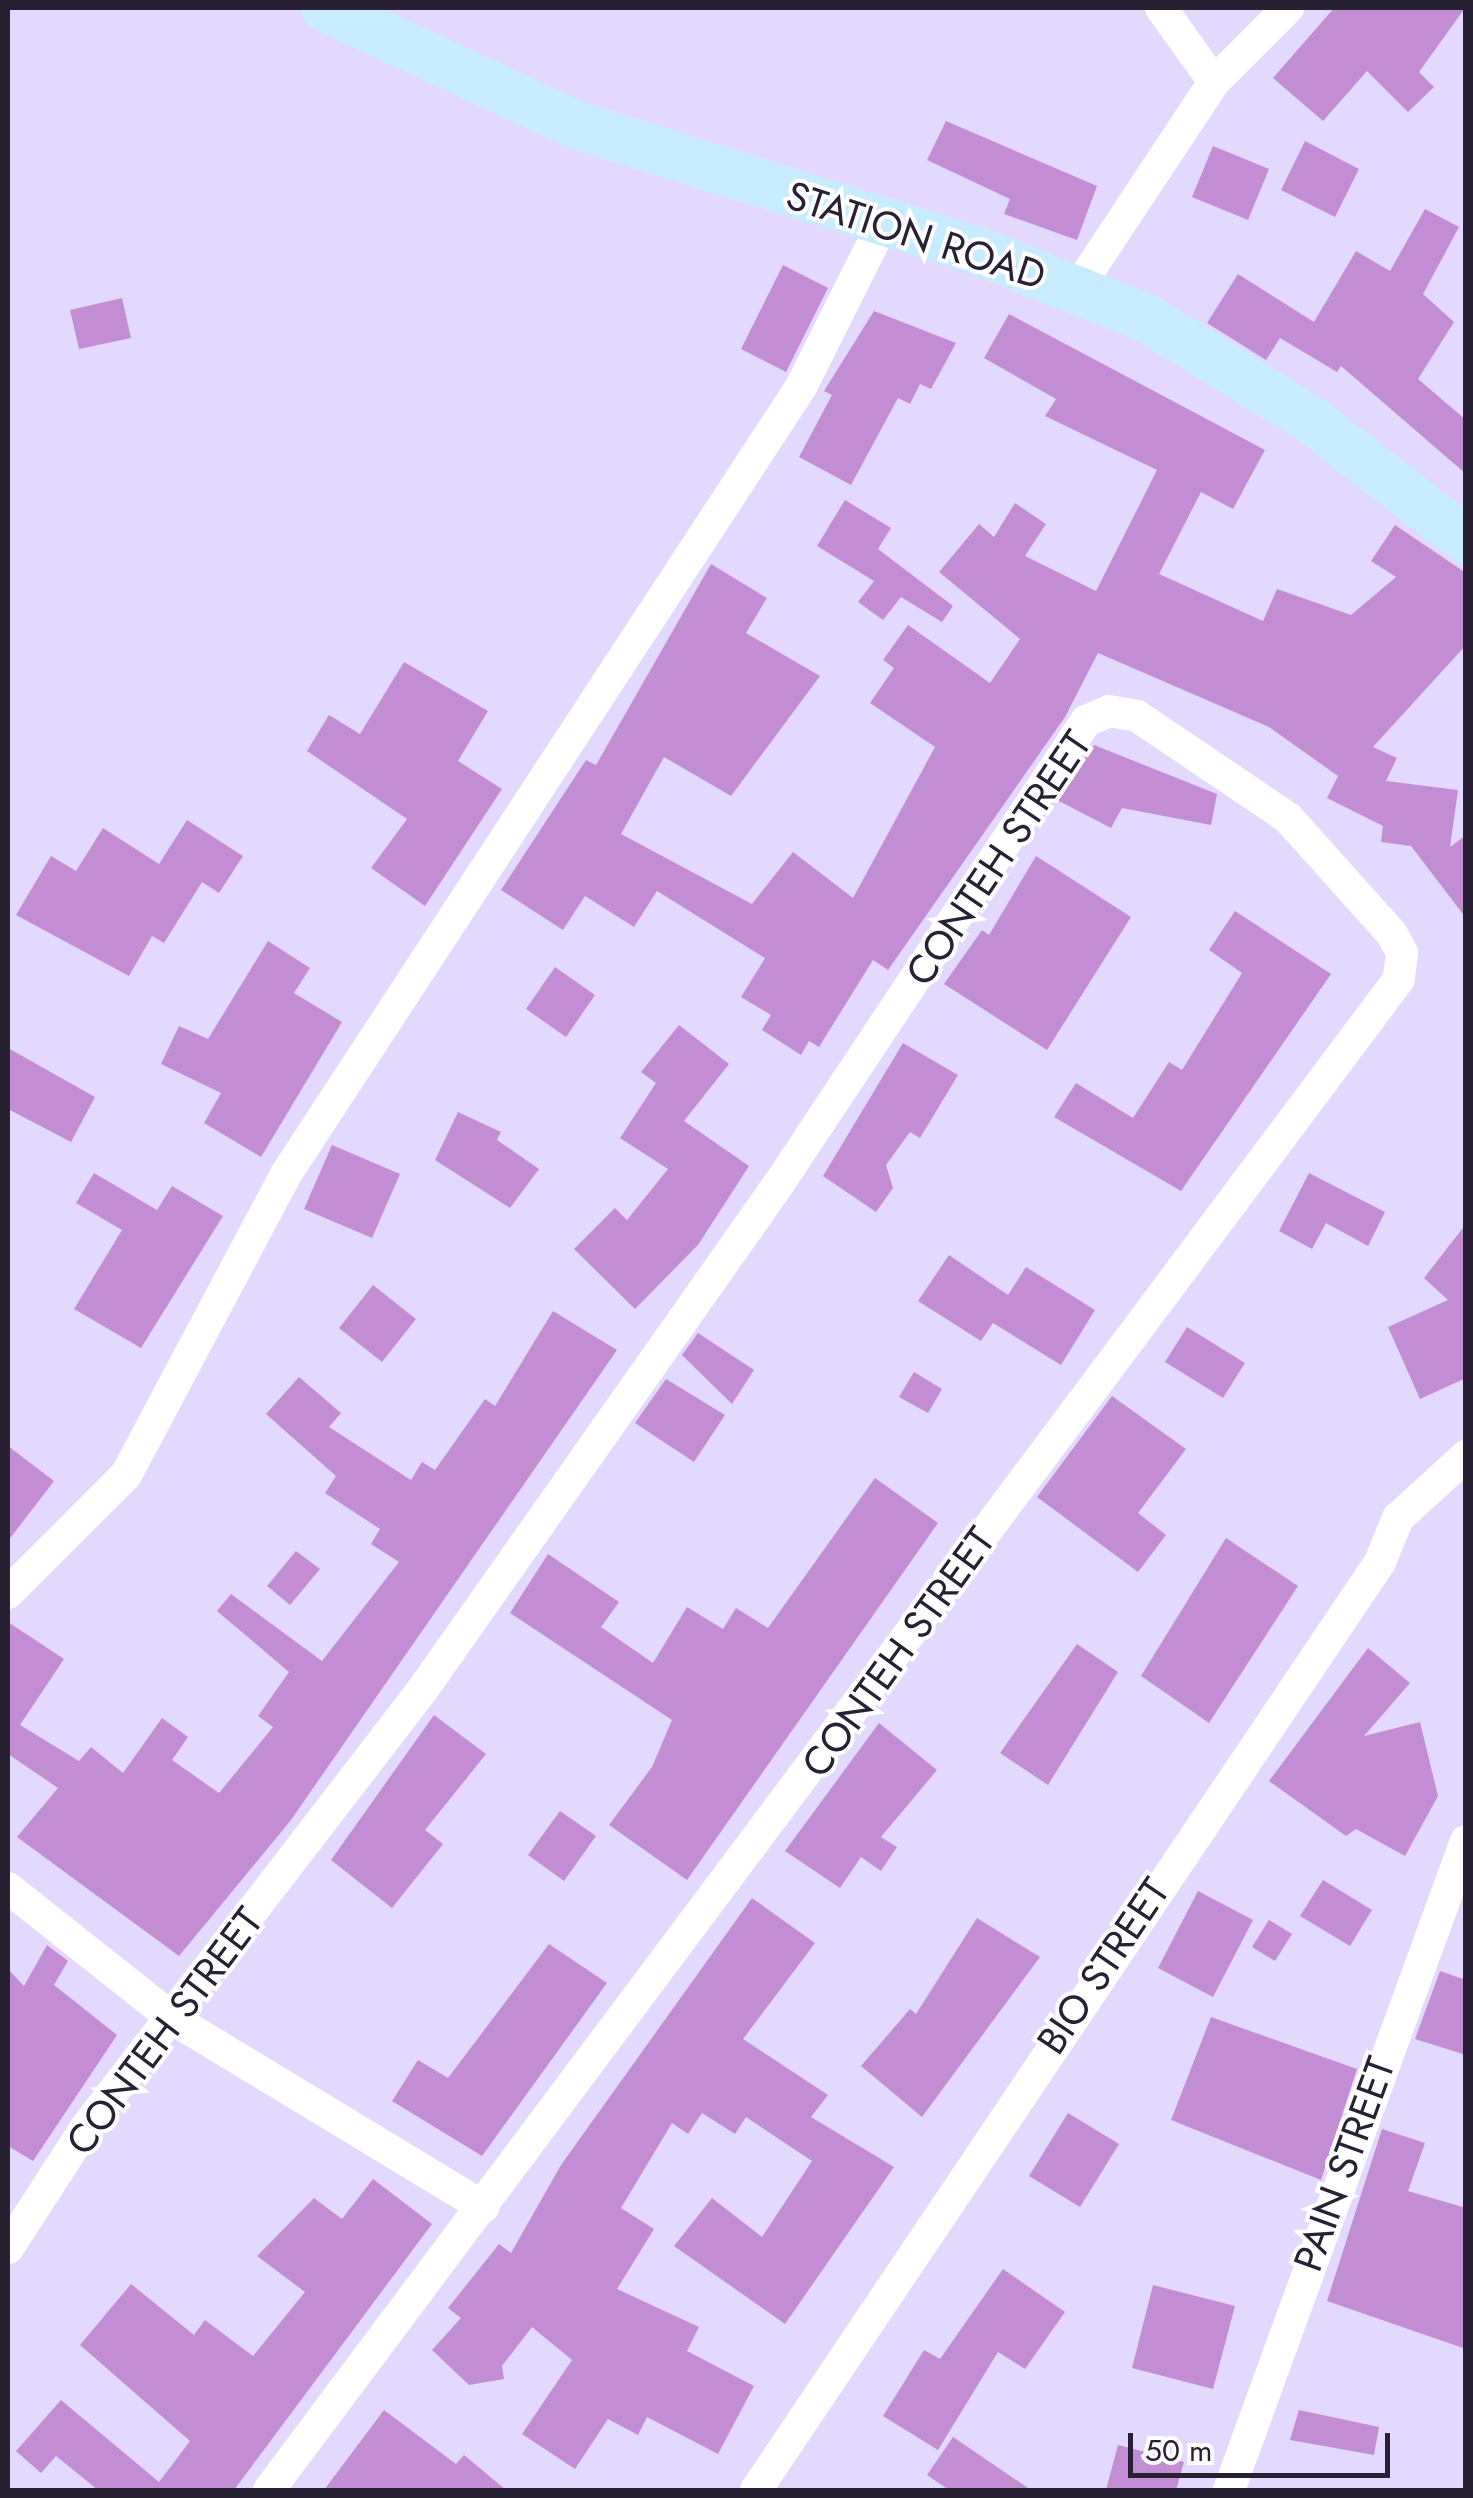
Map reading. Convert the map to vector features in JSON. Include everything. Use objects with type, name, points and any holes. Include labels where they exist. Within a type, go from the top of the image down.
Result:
[{"type":"main road","name":"STATION ROAD","points":[[325,8],[576,125],[884,221],[1077,289],[1146,318],[1311,420],[1466,540]]},
{"type":"street","points":[[1161,8],[1214,82]]},
{"type":"street","points":[[1077,289],[1214,82],[1288,8]]},
{"type":"street","points":[[8,1593],[126,1474],[286,1174],[800,387],[884,221]]},
{"type":"street","name":"CONTEH STREET","points":[[8,2248],[172,2019],[423,1689],[698,1299],[1086,722],[1109,711],[1137,716],[1288,818],[1392,934],[1402,953],[1399,978],[269,2490]]},
{"type":"street","name":"BIO STREET","points":[[756,2490],[1380,1562],[1398,1518],[1466,1456]]},
{"type":"street","name":"PAIN STREET","points":[[1229,2490],[1466,1840]]},
{"type":"street","points":[[8,1888],[172,2019],[483,2207]]},
{"type":"building","points":[[1334,8],[1465,8],[1419,72],[1434,87],[1408,112],[1367,71],[1323,121],[1273,78]]},
{"type":"building","points":[[946,121],[1097,186],[1077,240],[1004,214],[1010,199],[927,160]]},
{"type":"building","points":[[1305,141],[1359,169],[1335,217],[1281,190]]},
{"type":"building","points":[[1213,146],[1269,169],[1248,220],[1192,197]]},
{"type":"building","points":[[1425,209],[1459,227],[1423,294],[1454,322],[1418,379],[1466,420],[1466,474],[1341,366],[1337,372],[1280,338],[1266,360],[1207,323],[1238,274],[1314,322],[1356,251],[1390,271]]},
{"type":"building","points":[[783,265],[828,288],[786,372],[741,349]]},
{"type":"building","points":[[122,298],[131,338],[79,349],[70,310]]},
{"type":"building","points":[[874,311],[956,343],[931,389],[920,384],[910,404],[898,398],[851,485],[799,457],[832,395],[824,391]]},
{"type":"building","points":[[1009,314],[1265,450],[1233,509],[1201,492],[1159,574],[1263,621],[1277,589],[1351,615],[1396,577],[1371,561],[1395,525],[1466,573],[1466,645],[1373,747],[1397,758],[1386,781],[1458,790],[1450,847],[1466,835],[1466,918],[1411,846],[1381,842],[1383,826],[1327,798],[1338,776],[1269,727],[1098,653],[1065,717],[888,970],[873,960],[819,1047],[809,1041],[801,1055],[762,1030],[771,1015],[741,997],[765,958],[657,891],[634,927],[585,896],[563,930],[501,890],[586,760],[596,765],[711,564],[767,598],[746,633],[820,676],[731,796],[664,757],[621,834],[752,904],[793,852],[853,898],[935,747],[870,703],[894,668],[883,660],[908,625],[990,683],[1020,639],[939,572],[979,524],[994,537],[1015,503],[1046,524],[1025,556],[1096,591],[1157,470],[1045,416],[1056,399],[984,358]]},
{"type":"building","points":[[845,500],[891,528],[878,549],[953,606],[942,622],[901,597],[883,620],[858,602],[874,581],[817,546]]},
{"type":"building","points":[[404,662],[488,711],[458,761],[502,789],[425,906],[371,868],[407,819],[307,751],[329,715],[360,734]]},
{"type":"building","points":[[1094,745],[1217,794],[1211,825],[1122,808],[1111,828],[1057,800]]},
{"type":"building","points":[[187,820],[243,856],[219,893],[202,882],[164,943],[152,936],[129,976],[16,915],[51,856],[76,871],[103,828],[159,864]]},
{"type":"building","points":[[1036,856],[1131,917],[1047,1050],[944,984],[982,930],[989,935]]},
{"type":"building","points":[[1235,911],[1331,974],[1181,1191],[1054,1117],[1076,1083],[1133,1118],[1169,1062],[1182,1070],[1242,973],[1209,950]]},
{"type":"building","points":[[268,941],[310,968],[294,993],[342,1022],[261,1157],[204,1123],[221,1093],[161,1064],[179,1026],[208,1039]]},
{"type":"building","points":[[555,967],[595,995],[566,1037],[526,1009]]},
{"type":"building","points":[[679,1025],[729,1064],[684,1121],[749,1166],[698,1245],[635,1309],[574,1249],[615,1208],[627,1220],[668,1169],[620,1138],[656,1083],[641,1072]]},
{"type":"building","points":[[903,1043],[958,1075],[920,1138],[910,1132],[886,1165],[893,1188],[876,1212],[823,1176]]},
{"type":"building","points":[[8,1048],[95,1097],[71,1142],[8,1109]]},
{"type":"building","points":[[458,1112],[501,1132],[497,1140],[539,1169],[510,1208],[435,1160]]},
{"type":"building","points":[[332,1145],[400,1174],[372,1238],[304,1209]]},
{"type":"building","points":[[94,1173],[157,1210],[172,1186],[223,1216],[141,1348],[74,1309],[122,1230],[76,1203]]},
{"type":"building","points":[[1309,1173],[1385,1212],[1368,1246],[1326,1223],[1312,1249],[1279,1231]]},
{"type":"building","points":[[1466,1224],[1466,1378],[1420,1399],[1388,1327],[1448,1300],[1424,1278]]},
{"type":"building","points":[[949,1255],[1008,1295],[1026,1267],[1095,1310],[1061,1365],[993,1323],[981,1341],[918,1301]]},
{"type":"building","points":[[373,1285],[416,1319],[382,1362],[339,1328]]},
{"type":"building","points":[[553,1311],[617,1350],[291,1820],[179,1956],[17,1837],[58,1788],[8,1754],[8,1622],[64,1659],[20,1725],[79,1761],[91,1747],[123,1773],[162,1718],[188,1737],[172,1760],[219,1793],[273,1727],[258,1716],[289,1672],[217,1611],[231,1594],[322,1661],[399,1562],[371,1544],[380,1529],[325,1493],[336,1476],[266,1414],[299,1377],[341,1413],[329,1427],[411,1480],[422,1462],[435,1470],[485,1399],[495,1406]]},
{"type":"building","points":[[1187,1327],[1245,1363],[1223,1398],[1165,1362]]},
{"type":"building","points":[[698,1333],[754,1370],[732,1404],[682,1355]]},
{"type":"building","points":[[914,1372],[942,1389],[928,1413],[899,1397]]},
{"type":"building","points":[[666,1379],[725,1415],[694,1462],[635,1423]]},
{"type":"building","points":[[1112,1396],[1186,1449],[1138,1513],[1166,1535],[1138,1572],[1037,1497]]},
{"type":"building","points":[[8,1446],[54,1481],[8,1541]]},
{"type":"building","points":[[875,1478],[938,1523],[687,1880],[609,1825],[652,1767],[672,1720],[510,1613],[548,1554],[619,1602],[601,1627],[653,1663],[687,1607],[723,1629],[736,1608],[768,1628]]},
{"type":"building","points":[[1226,1538],[1298,1586],[1209,1723],[1141,1676]]},
{"type":"building","points":[[296,1551],[320,1569],[290,1605],[267,1586]]},
{"type":"building","points":[[1077,1644],[1118,1672],[1048,1785],[1000,1753]]},
{"type":"building","points":[[1368,1648],[1410,1683],[1364,1736],[1420,1722],[1438,1796],[1405,1856],[1356,1829],[1346,1836],[1269,1781]]},
{"type":"building","points":[[434,1715],[486,1754],[425,1830],[443,1844],[392,1908],[331,1860]]},
{"type":"building","points":[[879,1723],[937,1770],[881,1837],[897,1847],[881,1871],[861,1857],[840,1888],[785,1851]]},
{"type":"building","points":[[560,1811],[596,1836],[564,1881],[528,1855]]},
{"type":"building","points":[[1323,1880],[1372,1910],[1350,1946],[1300,1916]]},
{"type":"building","points":[[1198,1891],[1253,1920],[1213,1997],[1158,1968]]},
{"type":"building","points":[[752,1898],[815,1943],[743,2039],[828,2095],[811,2117],[894,2167],[785,2324],[674,2246],[712,2198],[762,2237],[812,2161],[746,2117],[735,2134],[702,2113],[688,2134],[672,2123],[621,2208],[654,2229],[617,2289],[699,2327],[687,2351],[754,2386],[718,2454],[647,2417],[638,2435],[608,2419],[575,2469],[522,2434],[572,2360],[532,2327],[502,2366],[504,2379],[469,2385],[432,2350],[461,2318],[448,2308],[499,2244],[511,2253],[561,2165]]},
{"type":"building","points":[[977,1918],[1040,1957],[922,2117],[861,2066],[910,2009],[916,2014]]},
{"type":"building","points":[[1269,1920],[1292,1934],[1275,1961],[1252,1947]]},
{"type":"building","points":[[549,1944],[607,1983],[482,2156],[392,2101],[418,2060],[448,2078]]},
{"type":"building","points":[[47,1945],[68,1961],[54,1985],[117,2035],[33,2161],[8,2146],[8,1969],[24,1986]]},
{"type":"building","points":[[1440,1971],[1466,1980],[1466,2055],[1415,2039]]},
{"type":"building","points":[[1211,2017],[1357,2069],[1321,2180],[1171,2120]]},
{"type":"building","points":[[1068,2113],[1119,2144],[1080,2207],[1029,2176]]},
{"type":"building","points":[[1382,2129],[1425,2143],[1408,2191],[1466,2208],[1466,2349],[1327,2301]]},
{"type":"building","points":[[373,2179],[432,2224],[234,2490],[98,2490],[56,2456],[41,2473],[16,2451],[61,2400],[159,2482],[190,2441],[80,2345],[131,2284],[194,2335],[205,2320],[253,2356],[305,2292],[257,2256],[314,2198],[342,2219]]},
{"type":"building","points":[[1003,2269],[1065,2312],[1025,2369],[998,2352],[938,2450],[883,2416],[924,2350],[940,2359]]},
{"type":"building","points":[[1153,2285],[1235,2306],[1213,2389],[1132,2368]]},
{"type":"building","points":[[384,2410],[456,2464],[464,2455],[506,2490],[324,2490]]},
{"type":"building","points":[[1299,2410],[1379,2427],[1374,2455],[1290,2440]]},
{"type":"building","points":[[953,2437],[1031,2490],[949,2490],[927,2475]]},
{"type":"building","points":[[1118,2445],[1184,2462],[1176,2490],[1106,2490]]}]
